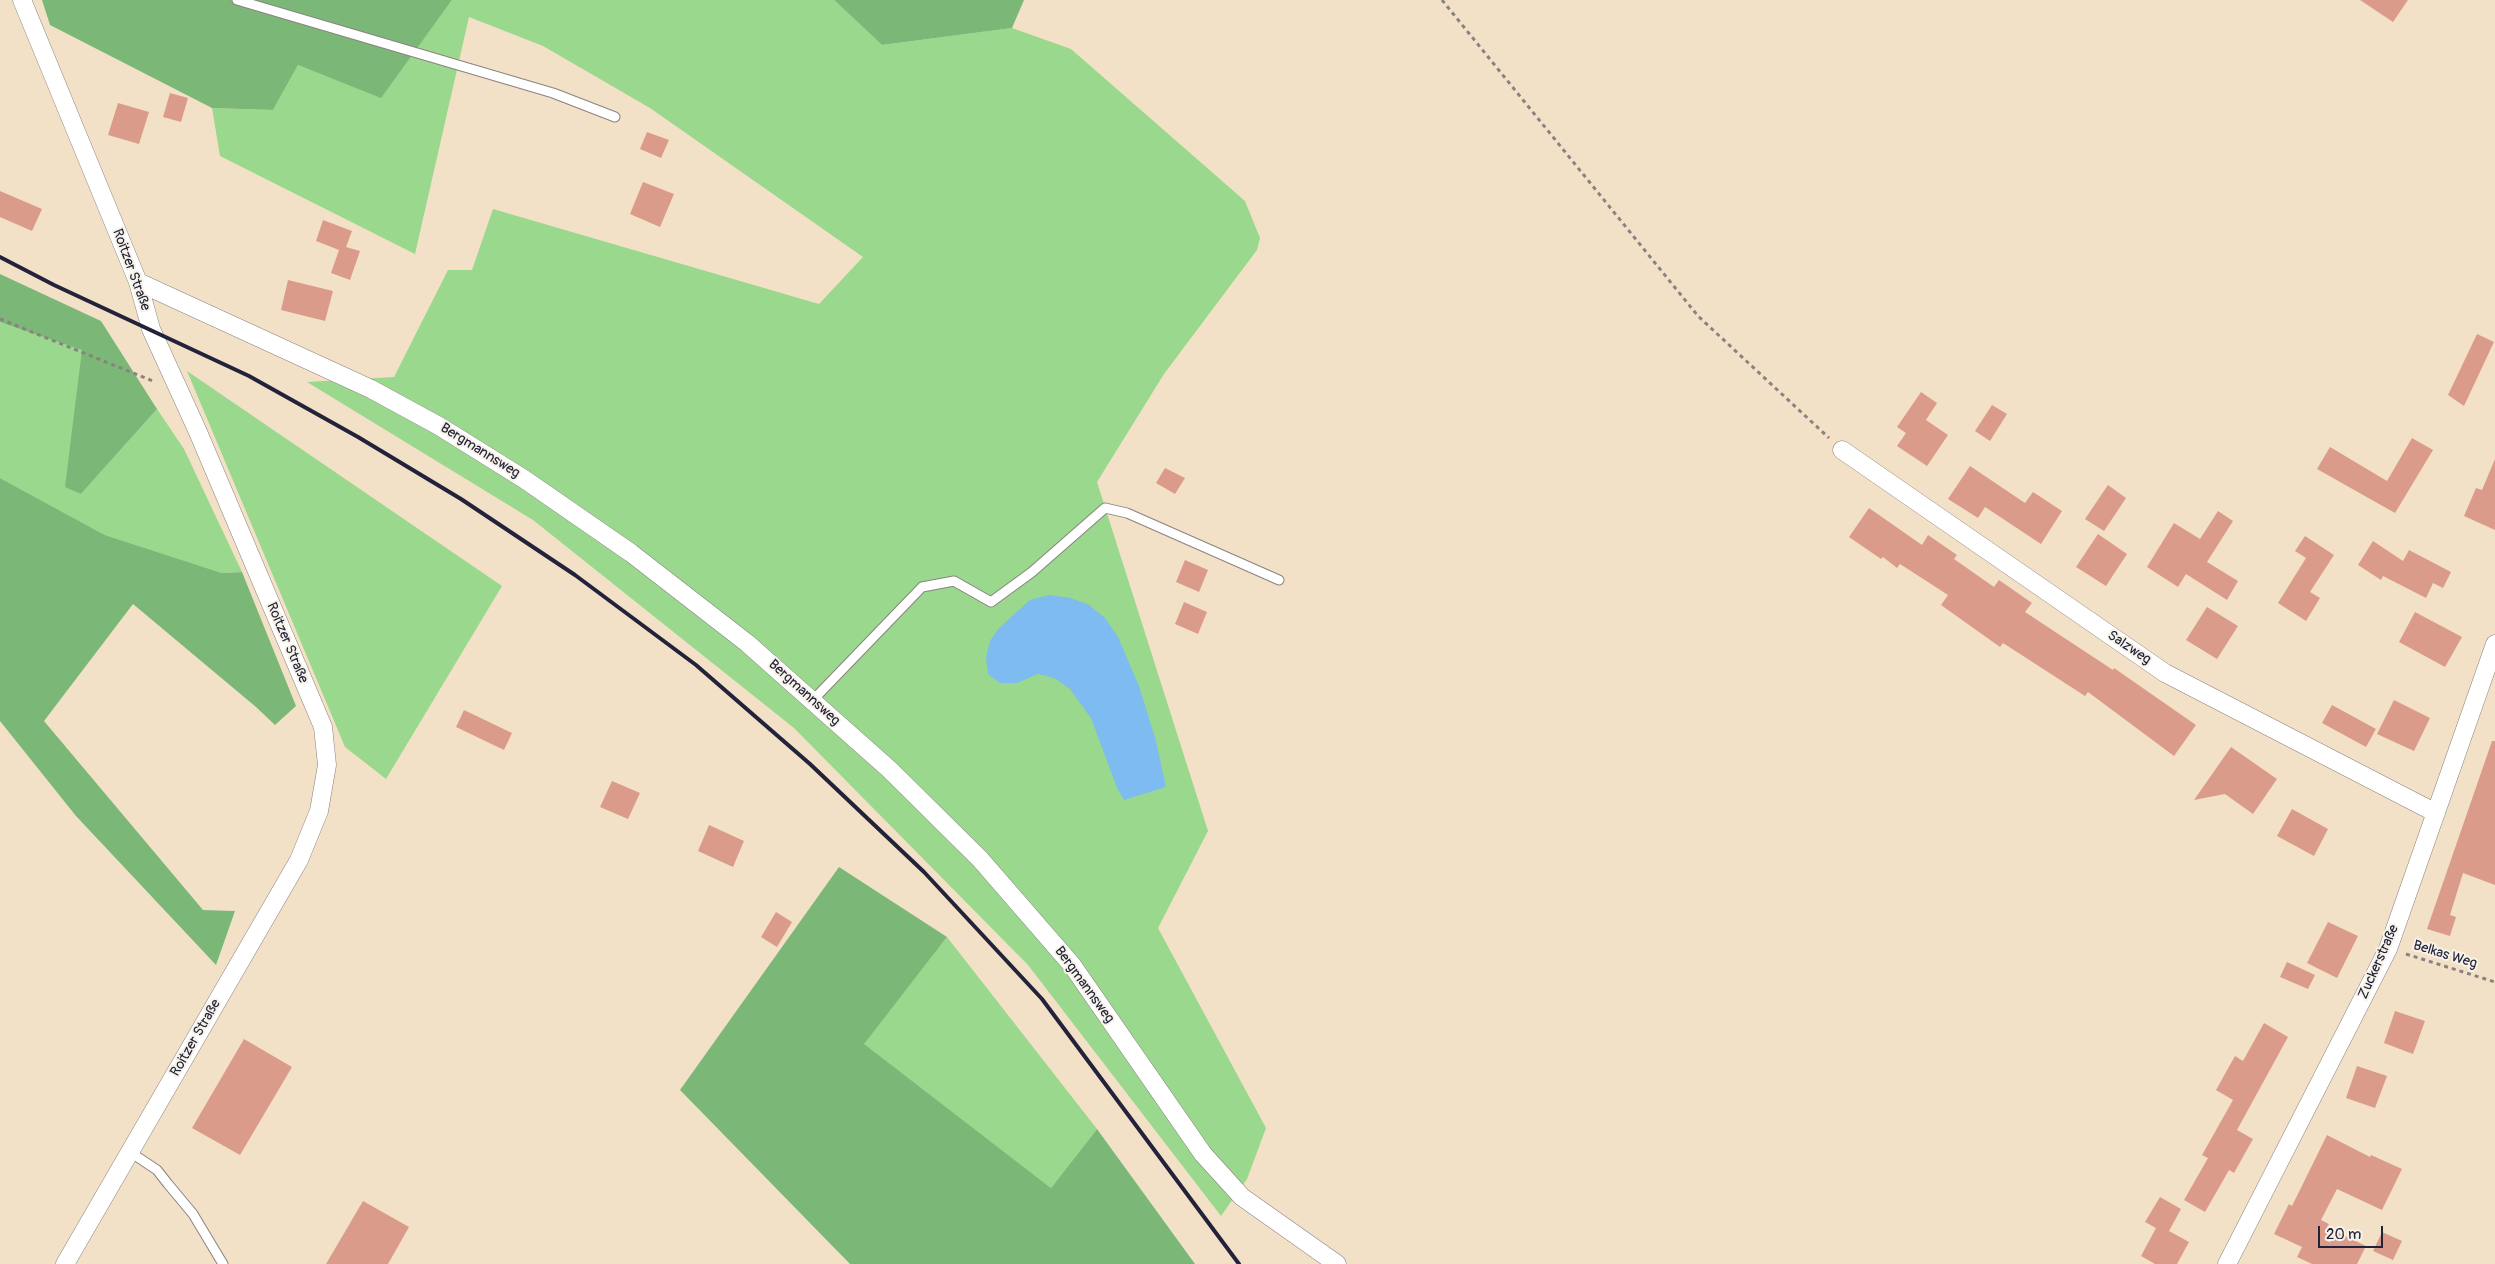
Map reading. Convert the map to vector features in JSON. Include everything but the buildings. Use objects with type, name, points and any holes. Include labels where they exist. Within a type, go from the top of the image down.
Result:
[{"type":"street","name":"Roitzer Straße","points":[[22,0],[138,282],[151,329],[324,727],[327,765],[319,811],[299,860],[65,1264]]},
{"type":"street","name":"Bergmannsweg","points":[[138,282],[371,390],[439,426],[524,479],[631,553],[747,643],[889,769],[980,859],[1072,965],[1203,1154],[1242,1197],[1337,1264]]},
{"type":"street","name":"Salzweg","points":[[1842,450],[2165,673],[2436,813]]},
{"type":"street","name":"Zuckerstraße","points":[[2227,1264],[2388,949],[2495,644]]},
{"type":"lane","points":[[237,0],[553,93],[615,117]]},
{"type":"lane","points":[[812,701],[922,586],[954,581],[991,602],[1032,572],[1105,508],[1128,512],[1279,580]]},
{"type":"lane","points":[[130,1152],[157,1170],[193,1214],[222,1264]]},
{"type":"path","points":[[1442,0],[1698,316],[1842,450]]},
{"type":"path","points":[[0,319],[179,392]]},
{"type":"path","name":"Belkas Weg","points":[[2388,949],[2495,982]]},
{"type":"green space","points":[[42,0],[452,0],[381,98],[298,65],[273,110],[212,108],[50,25]]},
{"type":"green space","points":[[452,0],[834,0],[882,45],[1012,28],[1071,49],[1245,201],[1260,238],[1257,250],[1164,374],[1097,482],[1208,831],[1158,928],[1266,1128],[1247,1179],[1221,1216],[1028,965],[794,728],[533,520],[307,382],[394,377],[448,270],[472,270],[493,209],[819,304],[863,257],[650,108],[543,46],[469,17],[415,254],[220,156],[212,108],[273,110],[298,65],[381,97]]},
{"type":"green space","points":[[834,0],[1024,0],[1012,28],[882,45]]},
{"type":"green space","points":[[0,274],[101,321],[157,409],[81,494],[65,487],[82,350],[0,322]]},
{"type":"green space","points":[[0,322],[88,348],[81,494],[157,409],[184,449],[242,572],[222,573],[105,535],[0,478]]},
{"type":"green space","points":[[187,371],[502,586],[386,779],[345,747]]},
{"type":"green space","points":[[0,478],[105,535],[222,573],[242,572],[296,706],[275,725],[133,604],[44,721],[203,910],[235,911],[216,965],[76,816],[0,721]]},
{"type":"green space","points":[[839,867],[947,937],[864,1044],[1051,1188],[1097,1129],[1195,1264],[850,1264],[680,1090]]},
{"type":"green space","points":[[947,937],[1097,1129],[1051,1188],[863,1044]]},
{"type":"water","points":[[1049,595],[1071,598],[1089,605],[1105,618],[1118,637],[1139,686],[1156,741],[1166,787],[1124,800],[1117,788],[1091,718],[1069,688],[1054,678],[1038,674],[1017,683],[1000,683],[988,674],[986,657],[990,641],[999,628],[1030,600]]},
{"type":"railway","points":[[0,257],[54,285],[249,376],[358,437],[461,499],[575,575],[696,665],[810,764],[924,872],[1042,999],[1239,1264]]}]
